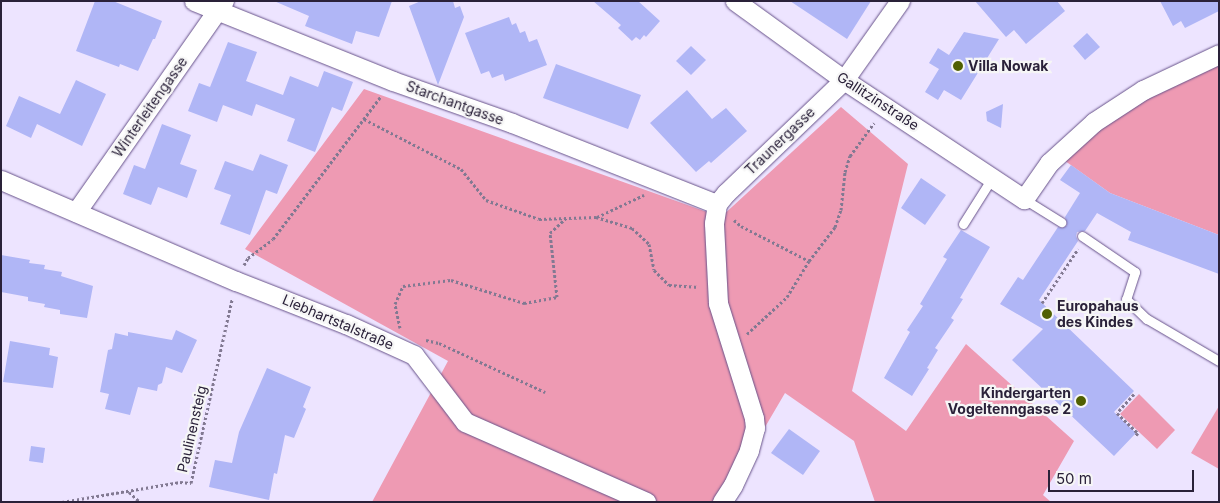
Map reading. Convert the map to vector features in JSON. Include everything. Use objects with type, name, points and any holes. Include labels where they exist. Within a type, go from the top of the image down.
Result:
[{"type":"street","name":"Starchantgasse","points":[[194,1],[221,6],[393,81],[512,123],[717,204]]},
{"type":"street","name":"Gallitzinstraße","points":[[735,1],[844,80],[1024,199]]},
{"type":"street","name":"Traunergasse","points":[[717,204],[726,193],[844,80],[900,1]]},
{"type":"street","name":"Winterleitengasse","points":[[76,212],[221,6]]},
{"type":"street","points":[[1024,199],[1049,163],[1094,122],[1143,90],[1219,54]]},
{"type":"street","name":"Liebhartstalstraße","points":[[1,180],[236,281],[346,324],[404,350],[414,355],[466,422],[646,502]]},
{"type":"street","points":[[717,204],[714,223],[718,303],[754,418],[755,428],[733,485],[722,502]]},
{"type":"lane","points":[[963,224],[992,178]]},
{"type":"lane","points":[[1024,199],[1061,222]]},
{"type":"lane","points":[[1083,237],[1135,272],[1126,299],[1147,319],[1219,360]]},
{"type":"path","name":"Paulinensteig","points":[[62,502],[180,482],[191,483],[236,281],[248,258],[273,239],[393,81]]},
{"type":"path","points":[[729,343],[741,340],[787,296],[808,261],[839,219],[845,172],[850,156],[886,106]]},
{"type":"path","points":[[364,119],[461,169],[486,200],[539,219],[596,217],[632,228],[649,244],[654,270],[669,285],[717,288]]},
{"type":"path","points":[[596,217],[667,184]]},
{"type":"path","points":[[717,204],[740,226],[808,261]]},
{"type":"path","points":[[404,350],[395,304],[403,286],[451,280],[524,303],[556,297],[550,233],[565,218]]},
{"type":"path","points":[[1042,302],[1083,237]]},
{"type":"path","points":[[420,339],[439,343],[545,392]]},
{"type":"path","points":[[1134,394],[1117,413],[1138,433],[1135,436]]},
{"type":"path","points":[[129,492],[140,502]]},
{"type":"shaded area","points":[[1219,62],[1219,235],[1110,193],[1061,158],[1107,122],[1143,100]]},
{"type":"shaded area","points":[[364,89],[721,217],[841,107],[908,164],[852,391],[906,431],[966,344],[1074,441],[1043,495],[1051,502],[875,502],[854,441],[785,393],[721,502],[372,502],[448,361],[245,249]]},
{"type":"shaded area","points":[[1139,394],[1175,430],[1157,449],[1120,414]]},
{"type":"shaded area","points":[[1219,406],[1219,469],[1191,453]]},
{"type":"building","points":[[95,1],[113,1],[162,21],[138,71],[120,64],[119,67],[76,51]]},
{"type":"building","points":[[274,1],[392,1],[379,37],[356,31],[352,44],[305,26],[309,16]]},
{"type":"building","points":[[421,1],[453,1],[455,8],[460,6],[464,17],[438,85],[409,6]]},
{"type":"building","points":[[593,1],[638,1],[660,21],[646,37],[644,35],[640,40],[636,37],[632,41],[618,28],[621,25]]},
{"type":"building","points":[[790,1],[871,1],[847,39]]},
{"type":"building","points":[[975,1],[1057,1],[1065,11],[1026,44],[1014,30],[1006,37]]},
{"type":"building","points":[[1160,1],[1219,1],[1219,11],[1185,28],[1181,21],[1173,26]]},
{"type":"building","points":[[509,17],[512,25],[516,23],[520,33],[525,31],[529,42],[537,39],[547,65],[505,81],[503,74],[492,78],[489,71],[481,74],[465,33]]},
{"type":"building","name":"Villa Nowak","points":[[964,32],[999,39],[961,100],[944,90],[938,100],[925,92],[939,69],[929,63],[938,48],[949,55]]},
{"type":"building","points":[[1087,33],[1100,47],[1085,60],[1073,46]]},
{"type":"building","points":[[228,42],[257,52],[246,81],[283,95],[290,76],[318,87],[324,71],[353,82],[342,111],[332,107],[315,152],[287,141],[295,119],[256,104],[252,116],[223,105],[217,122],[188,111],[199,83],[210,87]]},
{"type":"building","points":[[691,46],[706,60],[691,75],[676,61]]},
{"type":"building","points":[[556,64],[641,95],[628,129],[543,98]]},
{"type":"building","points":[[76,80],[106,94],[82,146],[37,124],[31,138],[6,126],[19,96],[60,114]]},
{"type":"building","points":[[687,90],[712,119],[726,108],[747,131],[711,163],[709,161],[696,172],[650,123]]},
{"type":"building","points":[[1003,104],[1001,128],[987,121],[986,112]]},
{"type":"building","points":[[162,124],[191,135],[180,164],[197,170],[187,198],[158,187],[151,205],[123,194],[134,165],[145,169]]},
{"type":"building","points":[[260,154],[288,165],[277,194],[266,190],[250,235],[220,224],[231,195],[214,189],[225,161],[253,171]]},
{"type":"building","name":"Europahaus des Kindes","points":[[1071,165],[1110,193],[1219,235],[1219,274],[1128,240],[1131,232],[1097,213],[1085,231],[1077,232],[1078,241],[1039,300],[1134,391],[1114,412],[1136,433],[1114,456],[1012,360],[1043,329],[1000,304],[1018,277],[1023,280],[1058,227],[1063,228],[1067,225],[1065,217],[1080,193],[1060,180]]},
{"type":"building","points":[[921,178],[946,195],[925,225],[901,208]]},
{"type":"building","points":[[961,230],[990,247],[960,298],[963,299],[951,318],[954,320],[935,348],[938,350],[927,368],[929,369],[912,396],[884,378],[910,332],[907,330],[923,306],[920,304],[947,259],[943,257]]},
{"type":"building","points":[[1,255],[30,260],[29,263],[45,265],[44,269],[62,272],[61,276],[93,286],[87,318],[60,314],[60,310],[44,307],[45,304],[28,301],[28,297],[1,292]]},
{"type":"building","points":[[176,330],[197,340],[182,373],[166,367],[162,383],[158,385],[157,391],[138,387],[130,415],[105,409],[109,394],[100,392],[108,350],[112,349],[115,333],[128,336],[128,332],[172,340]]},
{"type":"building","points":[[10,341],[50,348],[49,355],[58,357],[53,388],[3,382]]},
{"type":"building","points":[[267,368],[311,387],[303,407],[306,409],[294,438],[285,435],[277,474],[274,473],[269,500],[209,487],[215,460],[232,463],[239,432]]},
{"type":"building","points":[[789,429],[820,451],[803,475],[771,453]]},
{"type":"building","points":[[31,446],[45,448],[43,463],[29,461]]},
{"type":"place","name":"Villa Nowak","points":[[958,66]]},
{"type":"place","name":"Europahaus des Kindes","points":[[1047,314]]},
{"type":"place","name":"Kindergarten Vogeltenngasse 2","points":[[1081,401]]}]
